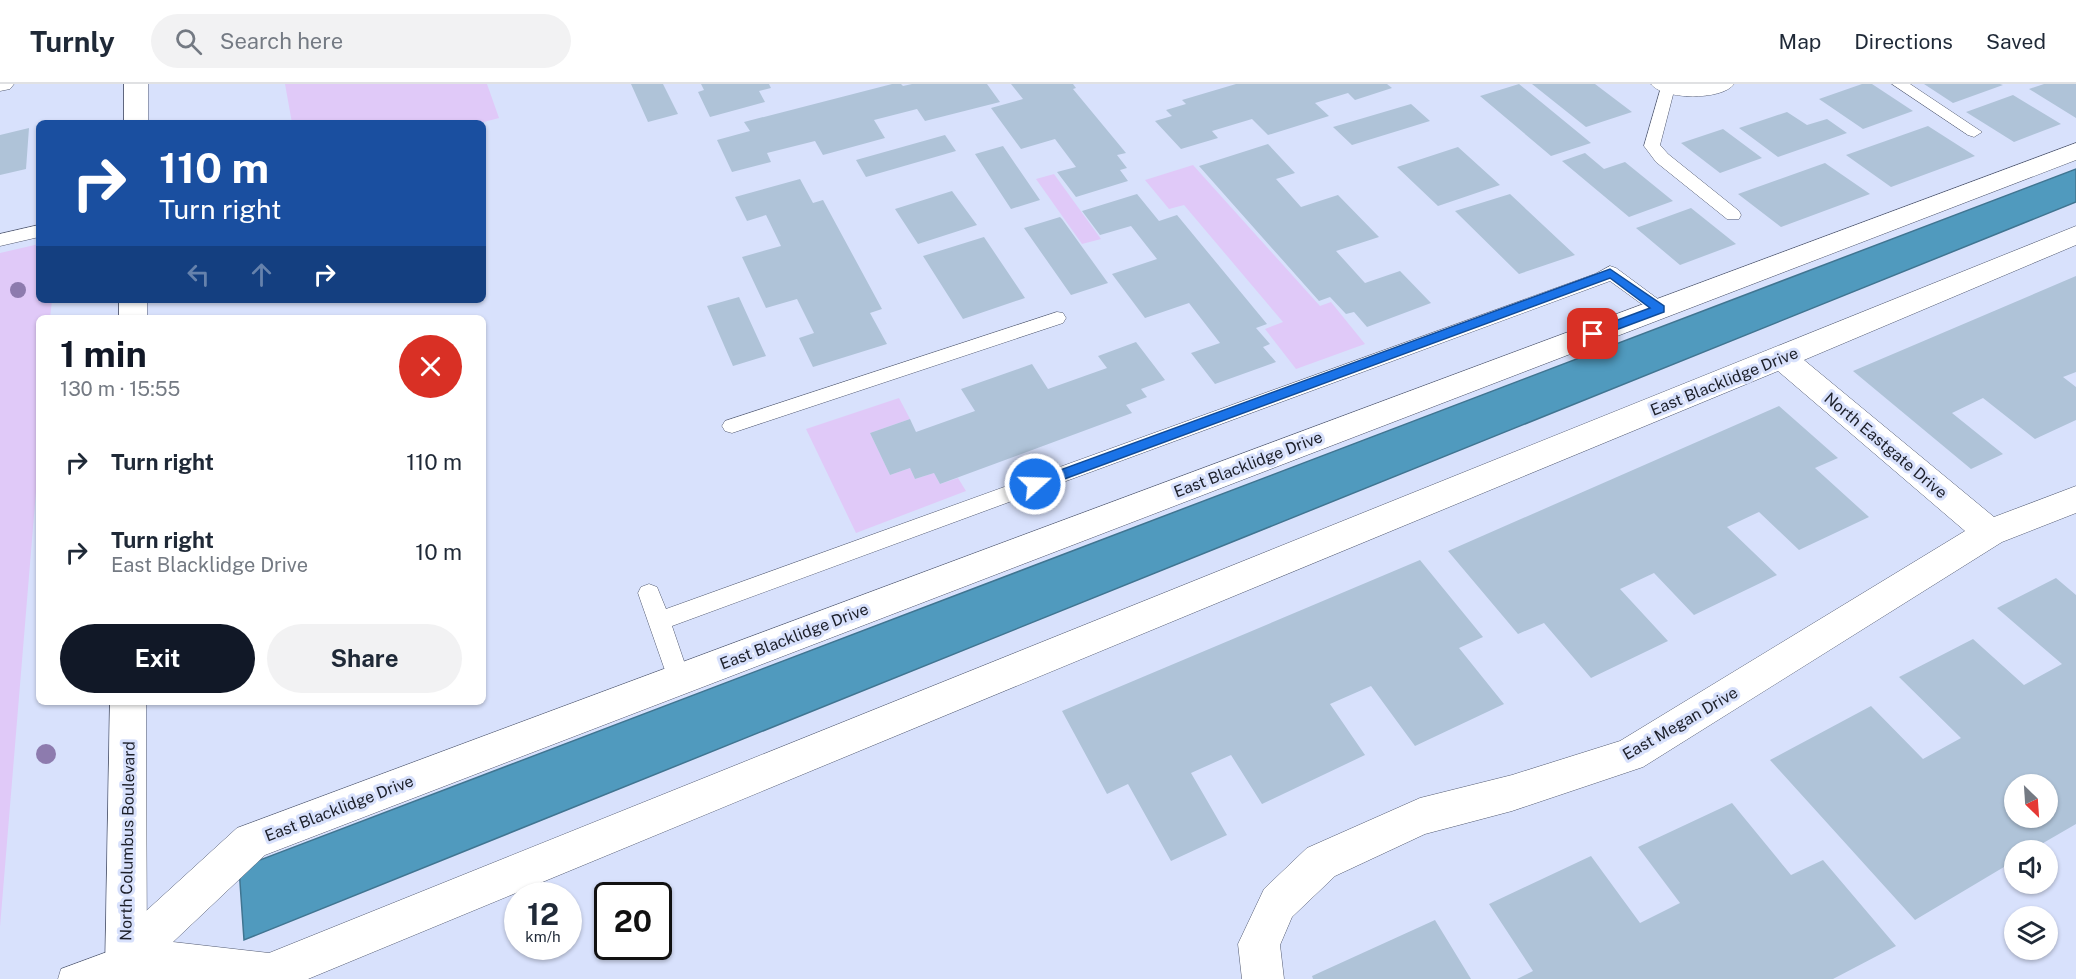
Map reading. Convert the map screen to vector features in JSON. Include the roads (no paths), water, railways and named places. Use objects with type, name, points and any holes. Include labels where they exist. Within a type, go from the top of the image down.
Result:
[{"type":"street","points":[[136,84],[136,120]]},
{"type":"street","points":[[1665,85],[1705,89],[1722,84]]},
{"type":"street","name":"East Blacklidge Drive","points":[[126,969],[251,841],[2076,151]]},
{"type":"street","name":"East Blacklidge Drive","points":[[126,969],[269,974],[1002,673],[1782,358],[2076,235]]},
{"type":"street","name":"North Eastgate Drive","points":[[1782,358],[1990,533]]},
{"type":"street","name":"East Megan Drive","points":[[1261,962],[1278,903],[1321,862],[1420,818],[1512,793],[1630,754],[1990,533],[2076,499]]},
{"type":"street","name":"North Columbus Boulevard","points":[[126,969],[128,705]]},
{"type":"lane","points":[[1900,84],[1974,132]]},
{"type":"lane","points":[[1665,85],[1652,146],[1662,158],[1733,215]]},
{"type":"lane","points":[[0,240],[36,232]]},
{"type":"lane","points":[[659,621],[1600,278],[1610,272],[1660,309]]},
{"type":"lane","points":[[732,426],[1057,318]]},
{"type":"lane","points":[[649,593],[679,679]]},
{"type":"lane","points":[[71,979],[126,969]]},
{"type":"water","points":[[2076,169],[2076,202],[244,940],[239,868]]}]
